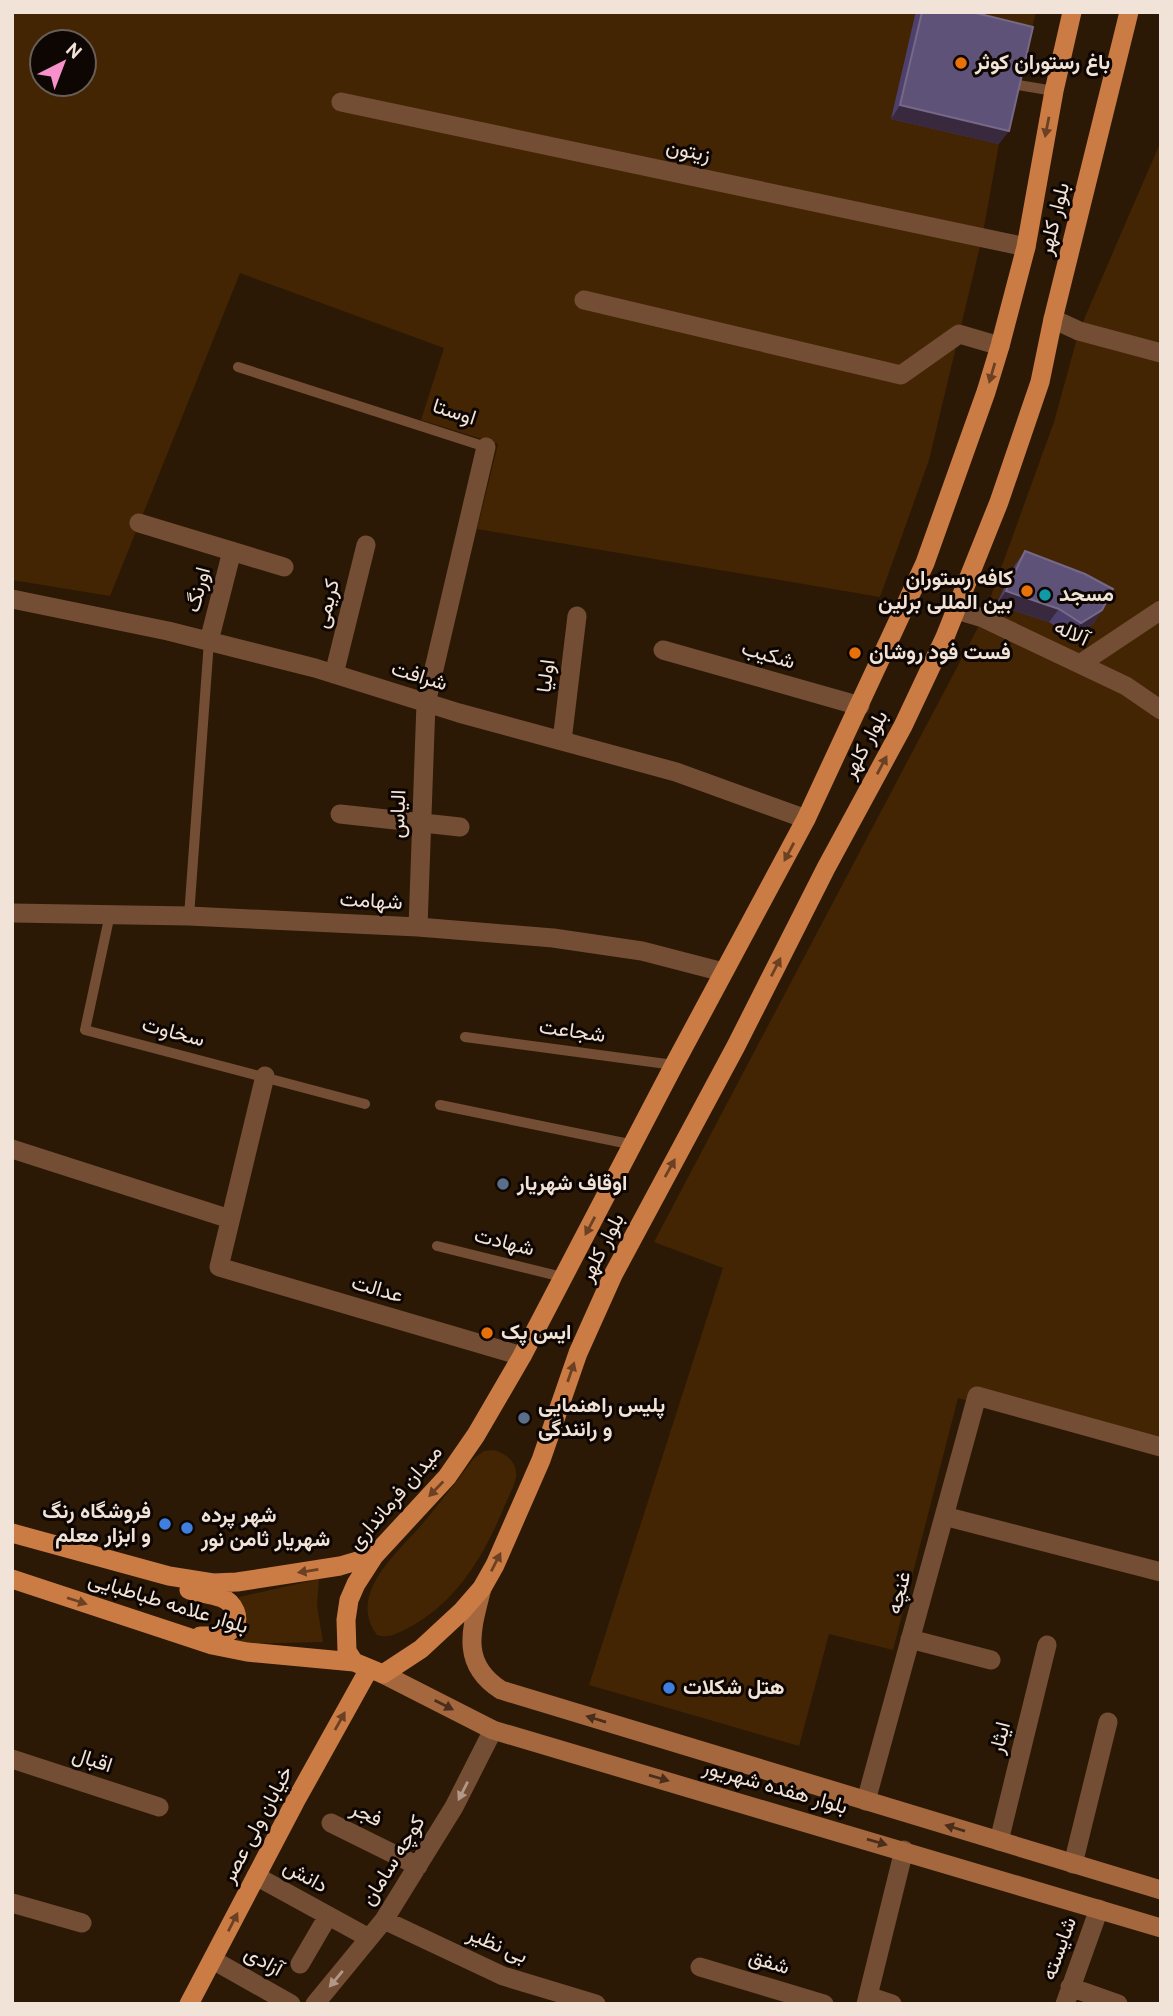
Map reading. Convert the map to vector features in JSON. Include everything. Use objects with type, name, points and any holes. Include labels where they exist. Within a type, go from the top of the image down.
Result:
[{"type":"main road","name":"بلوار کلهر","points":[[476,1435],[522,1356],[806,819],[925,563],[1000,346],[1026,247],[1054,91],[1072,12]]},
{"type":"main road","name":"بلوار کلهر","points":[[482,1588],[501,1553],[541,1460],[578,1353],[613,1275],[903,726],[956,610],[1021,442],[1040,382],[1129,12]]},
{"type":"main road","name":"میدان فرمانداری","points":[[369,1669],[347,1651],[345,1620],[356,1584],[374,1556],[447,1477],[476,1435]]},
{"type":"main road","name":"بلوار علامه طباطبایی","points":[[12,1533],[169,1576],[213,1583],[237,1582],[340,1566],[374,1556]]},
{"type":"main road","points":[[114,1561],[181,1588],[223,1598],[234,1607],[237,1619],[233,1629],[223,1634],[178,1634]]},
{"type":"main road","name":"بلوار علامه طباطبایی","points":[[12,1579],[212,1645],[369,1669]]},
{"type":"main road","points":[[369,1669],[421,1649],[441,1632],[482,1588]]},
{"type":"main road","name":"بلوار هفده شهریور","points":[[482,1588],[470,1634],[476,1661],[485,1680],[501,1690],[1161,1890]]},
{"type":"main road","name":"بلوار هفده شهریور","points":[[369,1669],[494,1730],[1161,1928]]},
{"type":"main road","name":"خیابان ولی عصر","points":[[190,2004],[256,1876],[369,1669]]},
{"type":"street","name":"زیتون","points":[[341,102],[1026,247]]},
{"type":"street","points":[[584,300],[901,374],[959,334],[1000,346]]},
{"type":"street","points":[[1053,319],[1079,331],[1161,353]]},
{"type":"street","name":"اوستا","points":[[426,703],[486,447]]},
{"type":"street","points":[[139,523],[284,567]]},
{"type":"street","name":"کریمی","points":[[334,674],[366,545]]},
{"type":"street","name":"اورنگ","points":[[209,641],[232,551]]},
{"type":"street","name":"شرافت","points":[[12,599],[209,641],[334,674],[426,703],[676,772],[806,819]]},
{"type":"street","name":"آلاله","points":[[956,610],[983,618],[1126,686],[1161,710]]},
{"type":"street","points":[[1080,664],[1161,610]]},
{"type":"street","name":"اولیا","points":[[562,741],[577,616]]},
{"type":"street","name":"شکیب","points":[[663,650],[860,706]]},
{"type":"street","name":"الیاس","points":[[418,927],[426,703]]},
{"type":"street","points":[[340,814],[460,827]]},
{"type":"street","name":"شهامت","points":[[12,913],[189,916],[418,927],[553,938],[642,951],[723,972]]},
{"type":"street","points":[[12,1149],[230,1219],[265,1076]]},
{"type":"street","name":"عدالت","points":[[230,1219],[219,1267],[522,1356]]},
{"type":"street","name":"غنچه","points":[[866,1801],[977,1396],[1161,1447]]},
{"type":"street","points":[[944,1516],[1161,1572]]},
{"type":"street","points":[[911,1639],[991,1660]]},
{"type":"street","name":"ایثار","points":[[999,1841],[1048,1645]]},
{"type":"street","points":[[1073,1864],[1108,1722]]},
{"type":"street","name":"کوچه سامان","points":[[315,2004],[384,1920],[454,1807],[494,1730]]},
{"type":"street","name":"اقبال","points":[[12,1759],[159,1807]]},
{"type":"street","name":"فجر","points":[[331,1823],[418,1866]]},
{"type":"street","points":[[892,2004],[867,2000],[904,1850]]},
{"type":"street","name":"دانش","points":[[256,1876],[369,1938]]},
{"type":"street","points":[[12,1903],[82,1923]]},
{"type":"street","name":"شایسته","points":[[1068,1996],[1099,1909]]},
{"type":"street","points":[[300,1964],[328,1916]]},
{"type":"street","name":"بی نظیر","points":[[384,1920],[503,1976],[596,2004]]},
{"type":"street","name":"آزادی","points":[[213,1960],[291,2004]]},
{"type":"street","name":"شفق","points":[[700,1967],[824,2004]]},
{"type":"street","points":[[1068,1996],[1118,2004]]},
{"type":"lane","points":[[992,79],[1054,91]]},
{"type":"lane","name":"اوستا","points":[[237,367],[486,447]]},
{"type":"lane","points":[[189,916],[209,641]]},
{"type":"lane","name":"سخاوت","points":[[110,914],[85,1030],[365,1104]]},
{"type":"lane","name":"شجاعت","points":[[465,1037],[674,1065]]},
{"type":"lane","points":[[440,1105],[634,1144]]},
{"type":"lane","name":"شهادت","points":[[437,1246],[562,1277]]},
{"type":"shaded area","points":[[12,12],[1036,12],[1018,86],[999,144],[982,238],[929,460],[880,597],[477,529],[498,444],[421,420],[444,348],[240,273],[110,596],[12,580]]},
{"type":"shaded area","points":[[1161,141],[1161,1451],[958,1398],[893,1650],[829,1634],[799,1746],[589,1685],[723,1268],[654,1242],[983,618],[1054,422],[1079,331]]},
{"type":"shaded area","points":[[494,1450],[510,1459],[515,1467],[516,1477],[496,1525],[467,1576],[454,1592],[425,1618],[393,1635],[377,1635],[369,1619],[368,1604],[379,1574],[474,1458],[484,1451]]},
{"type":"shaded area","points":[[319,1579],[317,1606],[323,1642],[235,1644],[244,1615],[239,1597]]},
{"type":"building","name":"باغ رستوران کوثر","points":[[922,12],[972,12],[1033,27],[1009,131],[900,105]]},
{"type":"building","points":[[1025,551],[1085,574],[1113,589],[1102,610],[1081,623],[1059,609],[1006,591]]},
{"type":"place","name":"باغ رستوران کوثر","points":[[961,63]]},
{"type":"place","name":"کافه رستوران بین المللی برلین","points":[[1027,591]]},
{"type":"place","name":"مسجد","points":[[1045,595]]},
{"type":"place","name":"فست فود روشان","points":[[855,653]]},
{"type":"place","name":"اوقاف شهریار","points":[[503,1184]]},
{"type":"place","name":"ایس پک","points":[[487,1333]]},
{"type":"place","name":"پلیس راهنمایی و رانندگی","points":[[524,1418]]},
{"type":"place","name":"فروشگاه رنگ و ابزار معلم","points":[[165,1524]]},
{"type":"place","name":"شهر پرده شهریار ثامن نور","points":[[187,1528]]},
{"type":"place","name":"هتل شکلات","points":[[669,1688]]}]
